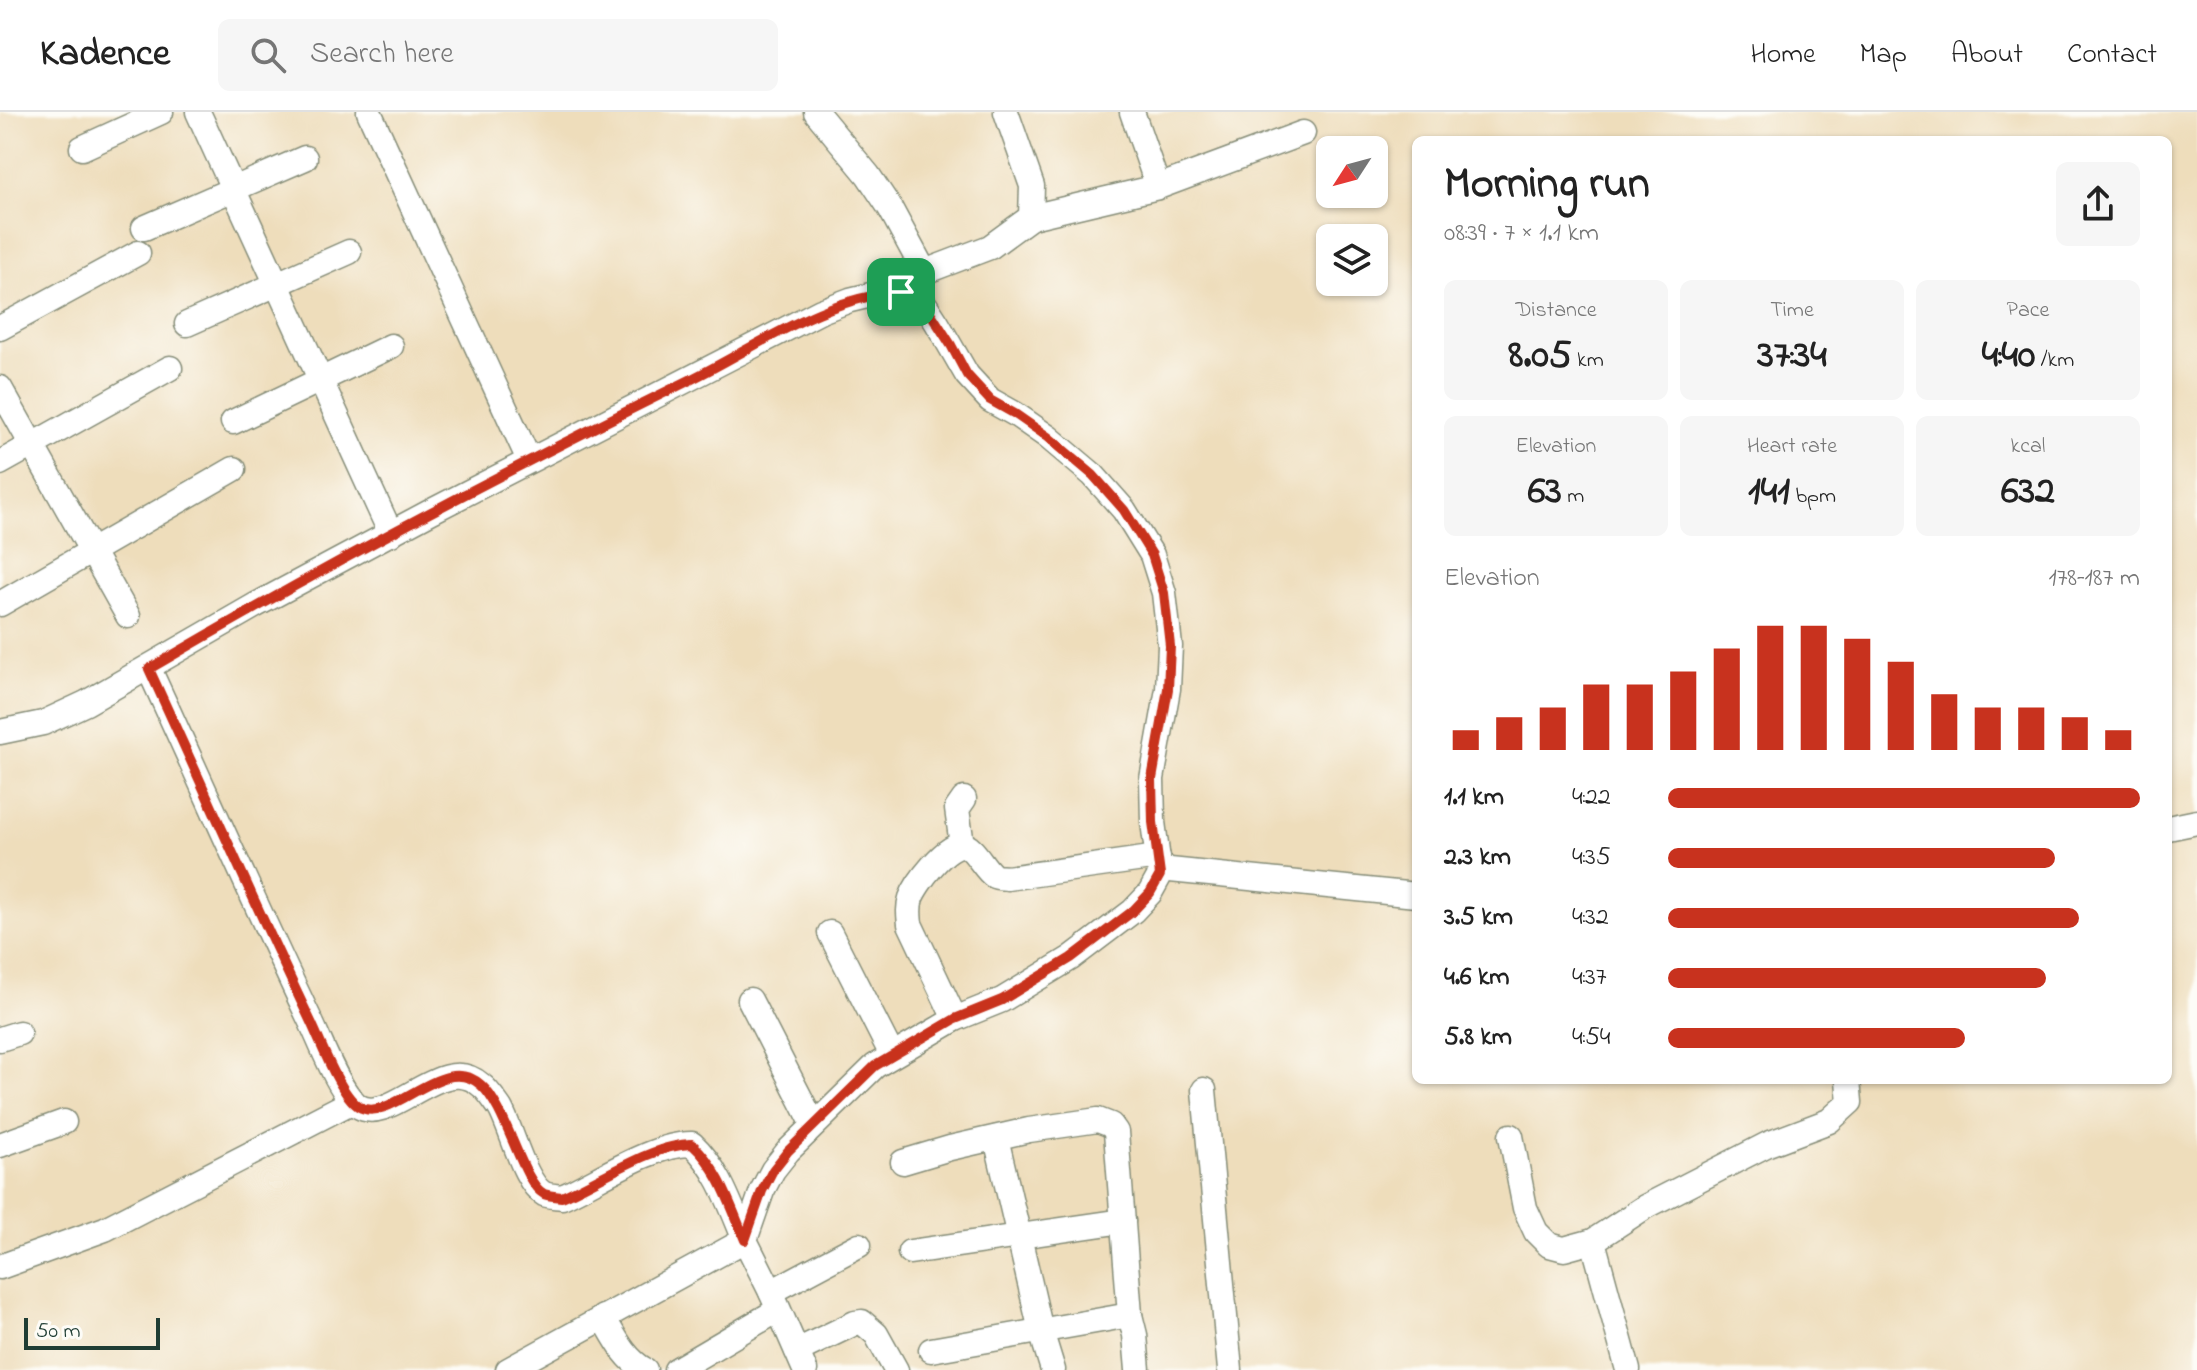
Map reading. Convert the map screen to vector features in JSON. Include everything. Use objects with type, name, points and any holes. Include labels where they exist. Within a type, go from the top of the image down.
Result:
[{"type":"street","points":[[82,148],[161,112]]},
{"type":"street","points":[[198,112],[391,534]]},
{"type":"street","points":[[369,112],[529,460]]},
{"type":"street","points":[[816,112],[868,175],[924,271]]},
{"type":"street","points":[[1006,112],[1032,186],[1031,217]]},
{"type":"street","points":[[1132,112],[1158,187]]},
{"type":"street","points":[[901,292],[924,271],[990,247],[1031,217],[1158,187],[1303,133]]},
{"type":"street","points":[[144,228],[305,158]]},
{"type":"street","points":[[187,324],[349,252]]},
{"type":"street","points":[[0,328],[138,253]]},
{"type":"street","points":[[0,732],[43,723],[86,703],[256,605],[529,460],[821,311],[863,297],[901,292],[926,306],[967,375],[990,400],[1048,437],[1093,475],[1124,510],[1152,555],[1164,593],[1170,646],[1168,689],[1152,779],[1153,822],[1160,875],[1150,893],[1133,911],[1071,958],[1002,1000],[955,1019],[875,1066],[788,1151],[773,1170],[762,1191],[745,1240],[508,1370]]},
{"type":"street","points":[[233,422],[391,346]]},
{"type":"street","points":[[0,463],[170,368]]},
{"type":"street","points":[[0,388],[128,616]]},
{"type":"street","points":[[0,604],[234,469]]},
{"type":"street","points":[[149,669],[309,1017],[345,1093],[353,1101],[367,1109],[382,1108],[455,1074],[467,1076],[481,1084],[500,1109],[529,1178],[545,1195],[562,1197],[659,1149],[692,1144],[714,1170],[801,1365],[855,1323],[862,1322],[876,1334],[896,1370]]},
{"type":"street","points":[[962,845],[957,809],[964,799]]},
{"type":"street","points":[[2172,827],[2197,822]]},
{"type":"street","points":[[955,1019],[910,924],[908,909],[913,892],[931,867],[953,847],[969,847],[994,876],[1007,878],[1159,863],[1412,895]]},
{"type":"street","points":[[830,933],[892,1055]]},
{"type":"street","points":[[750,1000],[814,1125]]},
{"type":"street","points":[[1511,1136],[1525,1208],[1536,1232],[1549,1245],[1564,1249],[1593,1241],[1645,1207],[1754,1151],[1829,1121],[1850,1102],[1848,1084]]},
{"type":"street","points":[[1204,1090],[1230,1370]]},
{"type":"street","points":[[0,1267],[105,1229],[353,1101]]},
{"type":"street","points":[[903,1162],[1029,1130],[1098,1120],[1111,1125],[1116,1132],[1130,1315],[1138,1370]]},
{"type":"street","points":[[0,1145],[64,1122]]},
{"type":"street","points":[[996,1138],[1053,1370]]},
{"type":"street","points":[[910,1252],[1123,1221]]},
{"type":"street","points":[[1593,1241],[1628,1370]]},
{"type":"street","points":[[676,1370],[859,1245]]},
{"type":"street","points":[[931,1350],[1130,1315]]},
{"type":"street","points":[[603,1317],[625,1354],[645,1370]]},
{"type":"route","points":[[901,292],[926,306],[967,375],[990,400],[1048,437],[1093,475],[1124,510],[1152,555],[1164,593],[1170,646],[1168,689],[1152,779],[1153,822],[1160,875],[1150,893],[1133,911],[1041,977],[1002,1000],[955,1019],[875,1066],[832,1106],[773,1170],[762,1191],[745,1240],[714,1170],[692,1144],[659,1149],[562,1197],[545,1195],[529,1178],[500,1109],[481,1084],[467,1076],[455,1074],[382,1108],[367,1109],[357,1105],[345,1093],[303,1005],[149,669],[256,605],[780,331],[850,300],[901,292]]}]
